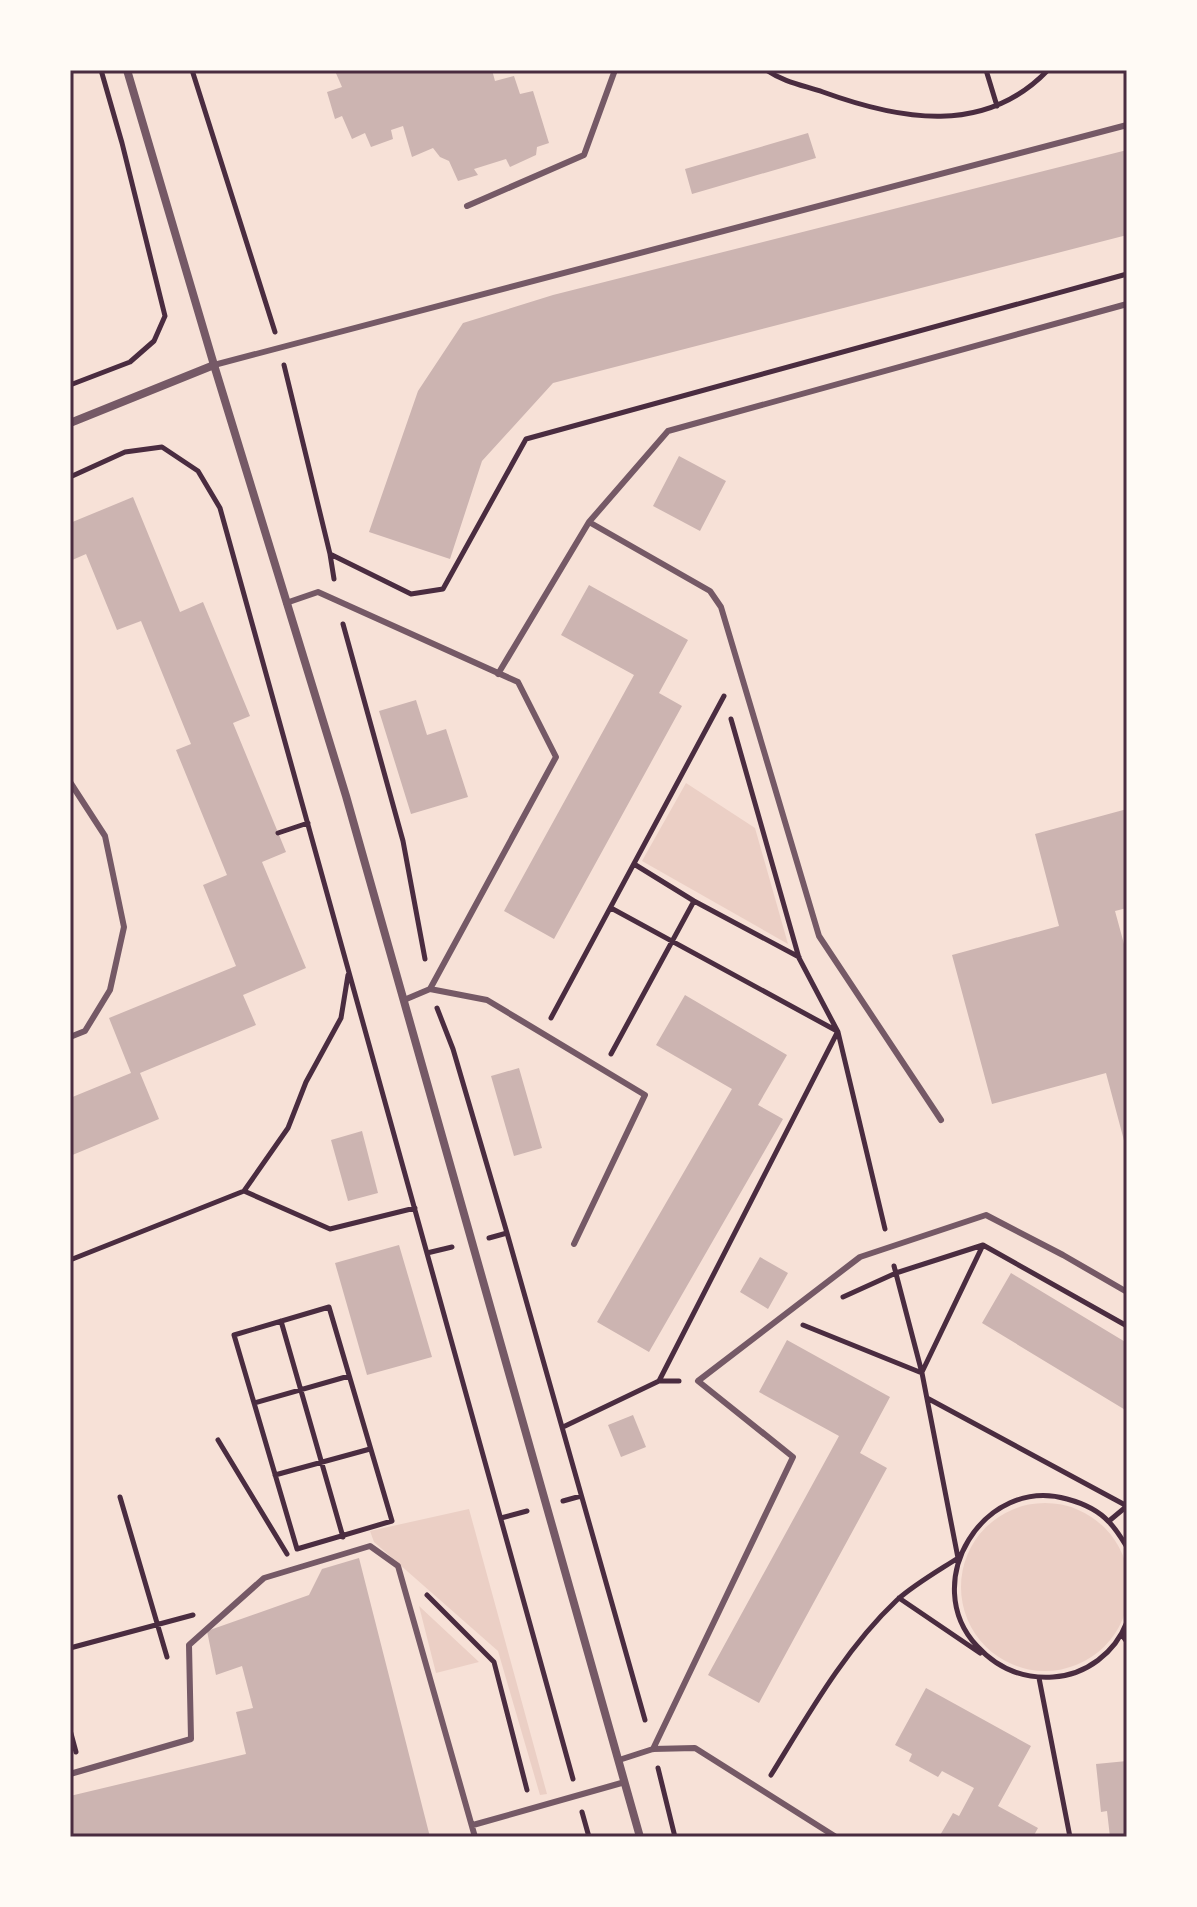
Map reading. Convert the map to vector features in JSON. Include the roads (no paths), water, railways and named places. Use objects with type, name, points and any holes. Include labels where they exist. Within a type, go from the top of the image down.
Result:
[{"type":"street","points":[[127,70],[346,796],[640,1837]]},
{"type":"street","points":[[70,423],[214,365]]},
{"type":"lane","points":[[467,206],[584,155],[615,70]]},
{"type":"lane","points":[[214,365],[1127,125]]},
{"type":"lane","points":[[498,674],[589,522],[668,431],[1127,304]]},
{"type":"lane","points":[[589,522],[710,591],[721,607],[819,936],[941,1120]]},
{"type":"lane","points":[[286,603],[318,592],[518,682],[556,757],[430,989]]},
{"type":"lane","points":[[70,782],[105,836],[124,927],[110,990],[85,1031],[70,1037]]},
{"type":"lane","points":[[404,1000],[430,989],[487,1000],[645,1095],[574,1244]]},
{"type":"lane","points":[[653,1749],[793,1457],[698,1381],[860,1257],[986,1215],[1127,1292]]},
{"type":"lane","points":[[70,1774],[191,1739],[189,1645],[264,1578],[370,1546],[398,1566],[475,1837]]},
{"type":"lane","points":[[619,1760],[653,1749],[695,1748],[836,1837]]},
{"type":"lane","points":[[473,1825],[625,1782]]}]
